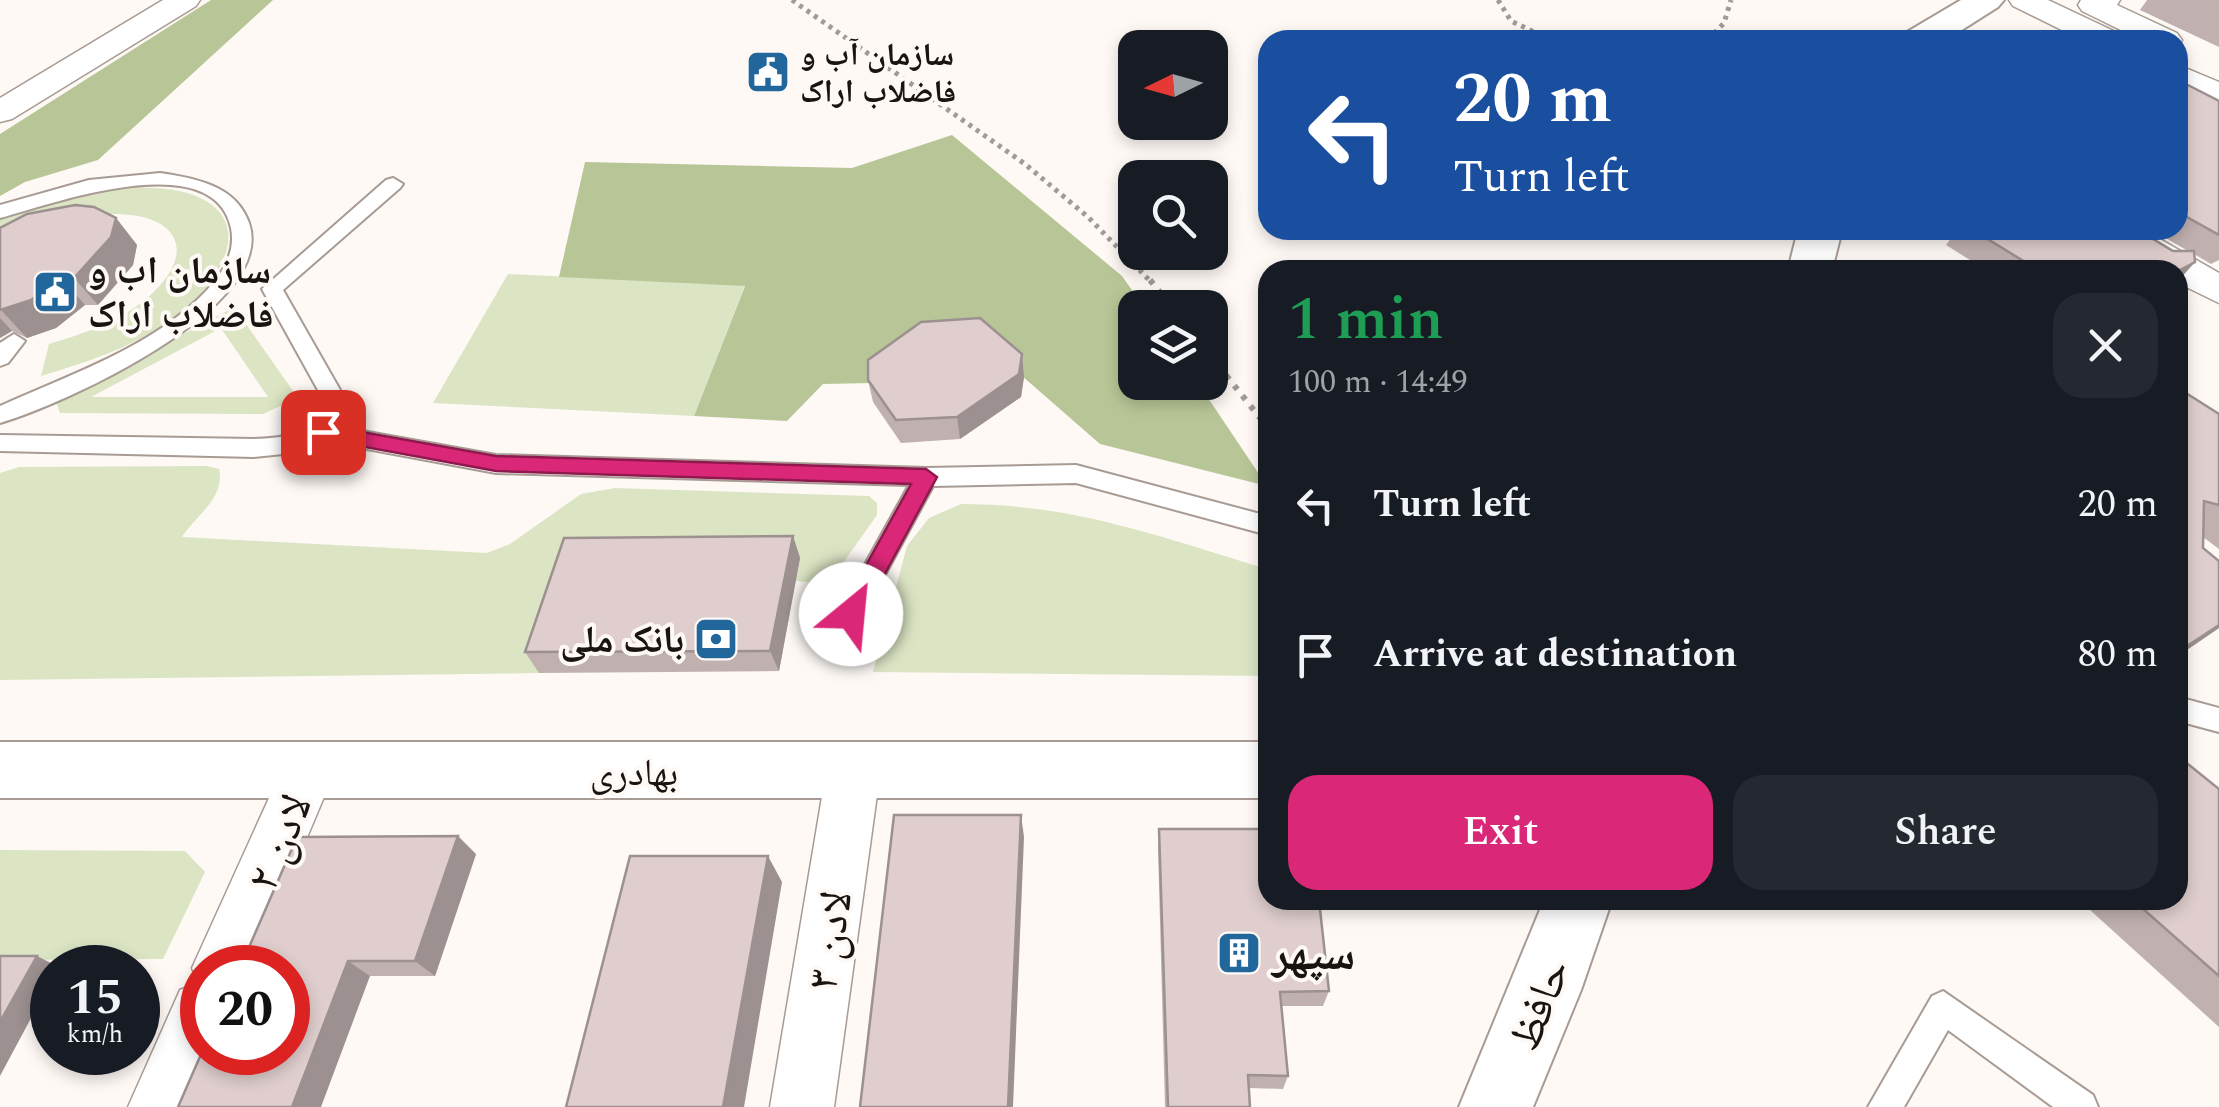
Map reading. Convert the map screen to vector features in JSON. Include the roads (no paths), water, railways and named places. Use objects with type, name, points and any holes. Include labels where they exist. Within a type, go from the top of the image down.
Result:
[{"type":"street","points":[[0,112],[185,0]]},
{"type":"street","points":[[1936,30],[1986,0]]},
{"type":"street","points":[[2024,0],[2068,21],[2113,21],[2138,30]]},
{"type":"street","points":[[2188,51],[2219,65]]},
{"type":"street","points":[[2188,79],[2219,95]]},
{"type":"street","points":[[2133,240],[2168,260]]},
{"type":"street","points":[[2188,272],[2219,290]]},
{"type":"street","name":"بهادری","points":[[0,770],[1258,770]]},
{"type":"street","name":"لادن ۲","points":[[232,945],[308,771]]},
{"type":"street","name":"لادن ۳","points":[[802,1107],[852,773]]},
{"type":"street","name":"حافظ","points":[[1496,1107],[1546,990],[1574,910]]},
{"type":"street","points":[[160,1107],[180,1062]]},
{"type":"lane","points":[[0,212],[85,185],[174,181],[208,190],[232,206],[243,227],[240,254],[224,284],[192,315],[149,344],[0,415]]},
{"type":"lane","points":[[0,443],[254,448],[296,446],[323,432],[341,411],[272,288],[393,184]]},
{"type":"lane","points":[[323,432],[496,464],[926,477],[1076,474],[1258,523]]},
{"type":"lane","points":[[851,614],[926,477]]},
{"type":"lane","points":[[2188,712],[2219,720]]},
{"type":"lane","points":[[1885,1107],[1942,1007],[2081,1107]]},
{"type":"place","name":"سازمان آب و فاضلاب اراک","points":[[768,72]]},
{"type":"place","name":"سازمان اب و فاضلاب اراک","points":[[55,292]]},
{"type":"place","name":"بانک ملی","points":[[716,639]]},
{"type":"place","name":"سپهر","points":[[1239,953]]}]
